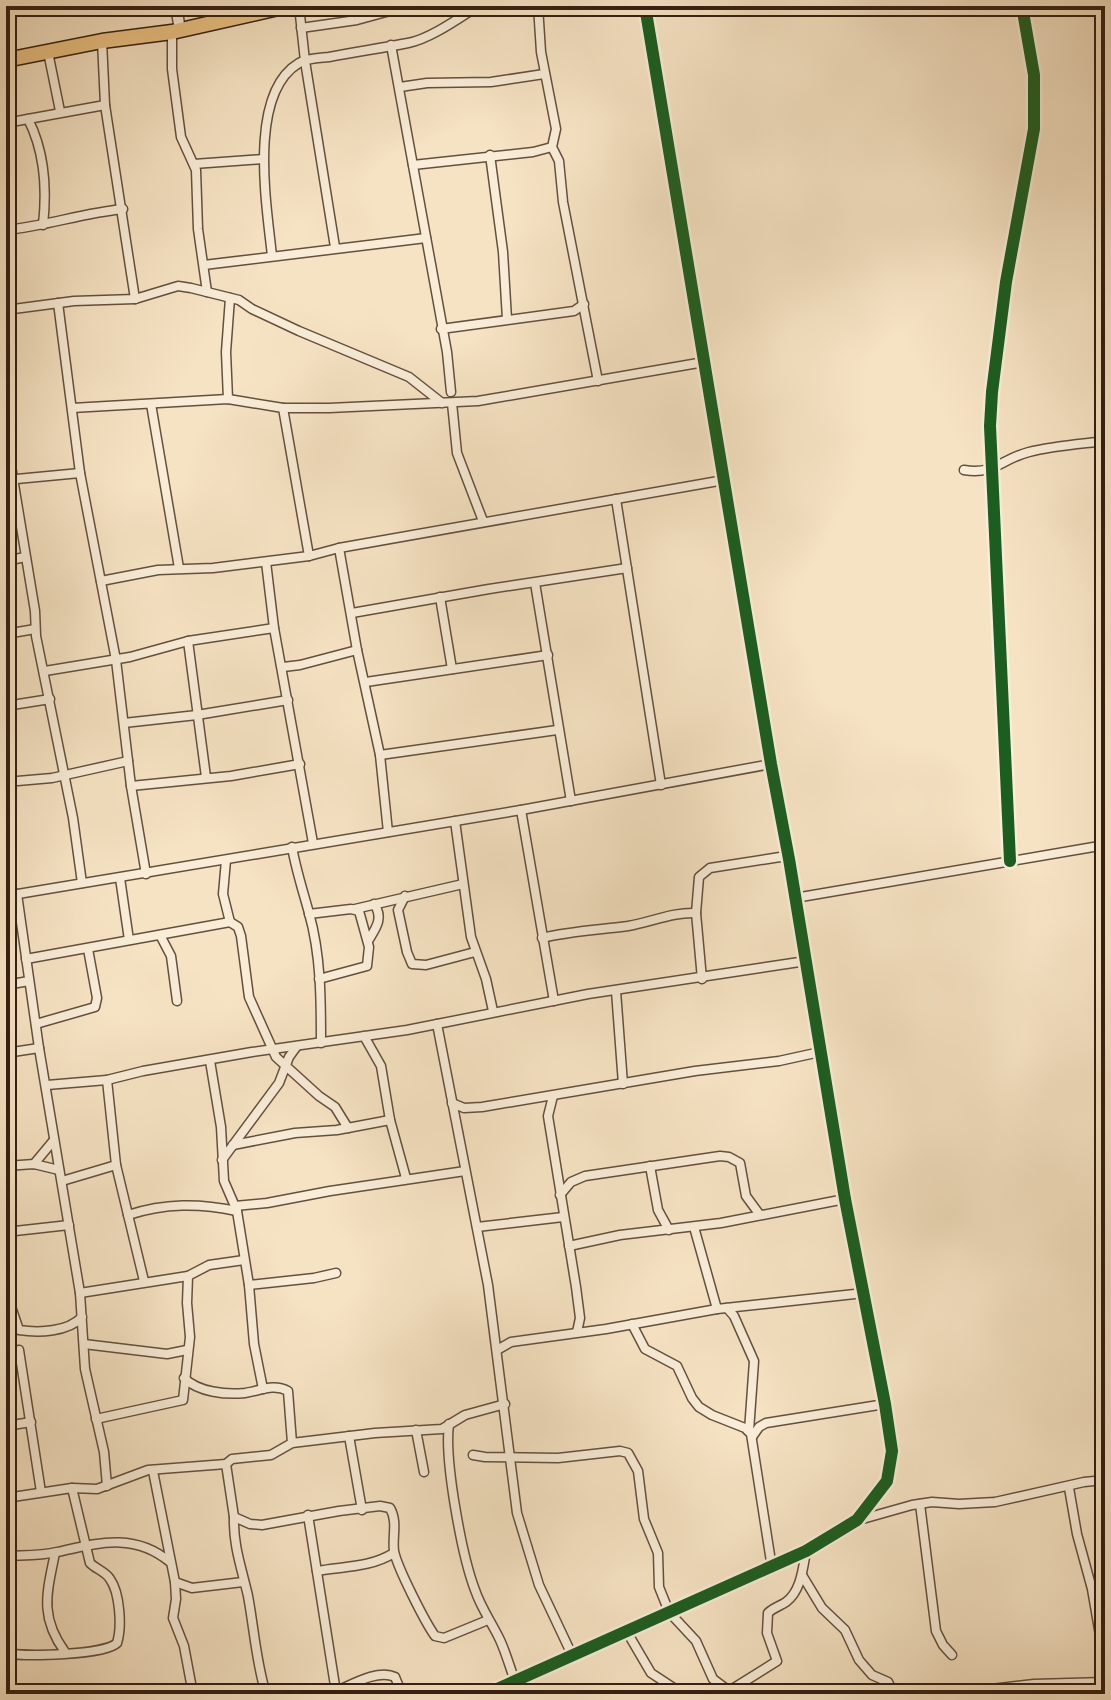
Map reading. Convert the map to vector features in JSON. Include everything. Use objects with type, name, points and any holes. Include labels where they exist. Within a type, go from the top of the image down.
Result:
[{"type":"highway","points":[[6,60],[102,41],[176,31],[287,6]]},
{"type":"street","points":[[176,6],[172,69],[181,137],[194,164],[197,180],[198,229],[207,292]]},
{"type":"street","points":[[299,6],[335,247]]},
{"type":"street","points":[[301,28],[357,20],[408,6]]},
{"type":"street","points":[[272,256],[263,159],[270,108],[276,91],[288,73],[305,61],[420,40],[466,9],[478,6]]},
{"type":"street","points":[[538,6],[544,74],[556,129],[552,147],[559,161],[563,202],[598,381]]},
{"type":"street","points":[[645,6],[845,1199],[892,1451],[887,1481],[857,1520]]},
{"type":"street","points":[[1010,861],[991,448],[992,392],[1006,282],[1019,198],[1031,156],[1036,106],[1022,6]]},
{"type":"street","points":[[102,41],[105,105],[135,299]]},
{"type":"street","points":[[391,45],[451,392]]},
{"type":"street","points":[[48,52],[60,111]]},
{"type":"street","points":[[400,87],[427,83],[491,82],[544,74]]},
{"type":"street","points":[[6,123],[105,105]]},
{"type":"street","points":[[28,119],[39,148],[45,182],[43,225]]},
{"type":"street","points":[[413,165],[552,147]]},
{"type":"street","points":[[490,155],[503,252],[507,319]]},
{"type":"street","points":[[194,164],[263,159]]},
{"type":"street","points":[[6,230],[123,209]]},
{"type":"street","points":[[204,265],[426,238]]},
{"type":"street","points":[[6,310],[58,303],[135,299],[178,286],[230,298],[409,377],[447,403],[457,453],[483,521]]},
{"type":"street","points":[[228,399],[226,352],[230,298]]},
{"type":"street","points":[[58,303],[80,473],[116,660],[131,786],[146,874]]},
{"type":"street","points":[[441,329],[574,311],[584,304]]},
{"type":"street","points":[[574,311],[586,317]]},
{"type":"street","points":[[72,408],[228,399],[283,408],[478,401],[704,362]]},
{"type":"street","points":[[151,404],[179,568]]},
{"type":"street","points":[[283,408],[309,556]]},
{"type":"street","points":[[6,436],[10,480],[35,611],[35,629],[82,883]]},
{"type":"street","points":[[964,470],[984,472],[1008,459],[1041,450],[1105,441]]},
{"type":"street","points":[[991,448],[1008,459]]},
{"type":"street","points":[[10,480],[80,473]]},
{"type":"street","points":[[101,581],[179,568],[213,568],[309,556],[483,521],[724,480]]},
{"type":"street","points":[[616,499],[661,785]]},
{"type":"street","points":[[339,548],[380,755],[388,832]]},
{"type":"street","points":[[6,561],[25,557]]},
{"type":"street","points":[[266,562],[274,628],[313,843]]},
{"type":"street","points":[[352,613],[627,568]]},
{"type":"street","points":[[535,583],[571,801]]},
{"type":"street","points":[[440,597],[452,669]]},
{"type":"street","points":[[45,671],[116,660],[188,641],[274,628]]},
{"type":"street","points":[[6,634],[35,629]]},
{"type":"street","points":[[188,641],[206,777]]},
{"type":"street","points":[[283,667],[357,650]]},
{"type":"street","points":[[366,682],[548,655]]},
{"type":"street","points":[[6,706],[50,699]]},
{"type":"street","points":[[124,723],[288,700]]},
{"type":"street","points":[[380,755],[557,730]]},
{"type":"street","points":[[6,782],[64,776],[128,761]]},
{"type":"street","points":[[131,786],[231,776],[300,764]]},
{"type":"street","points":[[6,896],[521,810],[771,764]]},
{"type":"street","points":[[521,810],[554,1001]]},
{"type":"street","points":[[455,821],[475,952],[486,979],[493,1011]]},
{"type":"street","points":[[795,898],[1105,845]]},
{"type":"street","points":[[292,847],[309,914],[319,979],[321,1043]]},
{"type":"street","points":[[702,979],[696,913],[697,881],[710,868],[780,857],[789,859]]},
{"type":"street","points":[[226,860],[223,894],[230,922]]},
{"type":"street","points":[[120,878],[129,940]]},
{"type":"street","points":[[309,914],[355,909],[463,884]]},
{"type":"street","points":[[17,894],[80,1293],[85,1369],[104,1452],[107,1486]]},
{"type":"street","points":[[405,896],[397,906],[403,939],[412,964],[426,965],[475,952]]},
{"type":"street","points":[[368,941],[379,920],[379,910],[374,904]]},
{"type":"street","points":[[319,979],[367,966],[370,953],[368,941],[360,914],[355,909]]},
{"type":"street","points":[[542,938],[570,931],[629,926],[682,912],[696,913]]},
{"type":"street","points":[[26,959],[230,922],[238,927],[241,936],[250,1003],[276,1057],[335,1107],[348,1128]]},
{"type":"street","points":[[160,935],[171,956],[177,1001]]},
{"type":"street","points":[[36,1024],[95,1007],[97,998],[88,949]]},
{"type":"street","points":[[47,1085],[107,1080],[273,1048],[364,1036],[493,1011],[806,961]]},
{"type":"street","points":[[6,985],[29,981]]},
{"type":"street","points":[[616,991],[623,1084]]},
{"type":"street","points":[[437,1024],[477,1227],[505,1404],[517,1513],[526,1549],[545,1599],[573,1657]]},
{"type":"street","points":[[364,1036],[381,1066],[390,1120],[406,1178]]},
{"type":"street","points":[[222,1160],[279,1083],[298,1045]]},
{"type":"street","points":[[6,1053],[39,1048]]},
{"type":"street","points":[[452,1103],[471,1108],[536,1099],[820,1052]]},
{"type":"street","points":[[210,1061],[221,1127],[224,1181],[236,1208],[263,1389]]},
{"type":"street","points":[[107,1080],[116,1165],[144,1281]]},
{"type":"street","points":[[553,1096],[548,1112],[580,1318],[577,1332]]},
{"type":"street","points":[[536,1099],[548,1112]]},
{"type":"street","points":[[233,1145],[390,1120]]},
{"type":"street","points":[[34,1164],[54,1140]]},
{"type":"street","points":[[560,1195],[575,1180],[650,1166],[729,1157],[740,1163],[746,1196],[760,1215]]},
{"type":"street","points":[[6,1166],[34,1164],[59,1170]]},
{"type":"street","points":[[62,1181],[116,1165]]},
{"type":"street","points":[[650,1166],[658,1210],[669,1230]]},
{"type":"street","points":[[128,1215],[152,1208],[190,1204],[236,1208],[406,1178],[465,1171]]},
{"type":"street","points":[[556,1171],[575,1180]]},
{"type":"street","points":[[569,1246],[845,1199]]},
{"type":"street","points":[[477,1227],[563,1217]]},
{"type":"street","points":[[6,1232],[69,1225]]},
{"type":"street","points":[[694,1227],[717,1309]]},
{"type":"street","points":[[80,1293],[188,1276],[209,1265],[244,1260]]},
{"type":"street","points":[[249,1285],[336,1273]]},
{"type":"street","points":[[96,1419],[181,1402],[190,1337],[188,1276]]},
{"type":"street","points":[[497,1350],[511,1342],[717,1309],[864,1293]]},
{"type":"street","points":[[6,1294],[19,1330],[71,1327],[82,1317]]},
{"type":"street","points":[[727,1308],[734,1316],[754,1359],[751,1434],[772,1568]]},
{"type":"street","points":[[632,1324],[645,1349],[677,1366],[699,1407],[751,1434]]},
{"type":"street","points":[[84,1344],[167,1354],[187,1350]]},
{"type":"street","points":[[19,1350],[41,1492]]},
{"type":"street","points":[[184,1378],[190,1384],[230,1394],[280,1387],[288,1391],[292,1443]]},
{"type":"street","points":[[6,1498],[72,1488],[97,1489],[141,1472],[226,1464],[232,1459],[271,1455],[292,1443],[442,1429],[465,1415],[505,1404]]},
{"type":"street","points":[[751,1434],[766,1423],[885,1404]]},
{"type":"street","points":[[6,1426],[31,1422]]},
{"type":"street","points":[[449,1424],[452,1470],[466,1564],[515,1681]]},
{"type":"street","points":[[416,1430],[424,1472]]},
{"type":"street","points":[[349,1436],[362,1510]]},
{"type":"street","points":[[473,1455],[558,1458],[620,1451],[628,1453],[638,1471],[644,1519],[658,1553],[659,1587],[669,1612],[696,1641],[713,1679],[726,1693],[777,1661],[767,1633],[768,1613],[789,1599],[802,1575],[806,1551]]},
{"type":"street","points":[[226,1464],[234,1517],[234,1543],[266,1694]]},
{"type":"street","points":[[153,1471],[175,1582],[173,1618],[184,1646],[193,1694]]},
{"type":"street","points":[[486,1694],[772,1568],[857,1520],[920,1504],[940,1501],[959,1504],[995,1502],[1105,1480]]},
{"type":"street","points":[[6,1653],[34,1656],[104,1650],[113,1647],[119,1637],[117,1601],[112,1581],[90,1563],[72,1488]]},
{"type":"street","points":[[1069,1488],[1105,1664]]},
{"type":"street","points":[[920,1504],[936,1631],[952,1655]]},
{"type":"street","points":[[234,1517],[262,1525],[308,1515],[380,1506],[392,1510],[394,1553],[435,1636],[444,1638],[488,1620]]},
{"type":"street","points":[[308,1515],[333,1693],[388,1674],[395,1677],[402,1694]]},
{"type":"street","points":[[6,1556],[55,1553],[86,1545],[118,1542],[153,1548],[170,1563]]},
{"type":"street","points":[[55,1553],[46,1613],[56,1641],[65,1652]]},
{"type":"street","points":[[317,1571],[343,1566],[351,1569],[381,1561],[394,1553]]},
{"type":"street","points":[[802,1575],[822,1608],[845,1630],[859,1660],[872,1675],[888,1682],[894,1693]]},
{"type":"street","points":[[175,1582],[192,1588],[243,1582]]},
{"type":"street","points":[[627,1632],[651,1673],[683,1694]]},
{"type":"street","points":[[875,1694],[1105,1682]]},
{"type":"street","points":[[1034,1684],[1034,1694]]},
{"type":"cycle path","points":[[486,1694],[806,1551],[857,1520],[887,1481],[892,1451],[845,1199],[645,6]]},
{"type":"cycle path","points":[[1010,861],[990,426],[1006,282],[1034,129],[1034,75],[1022,6]]}]
